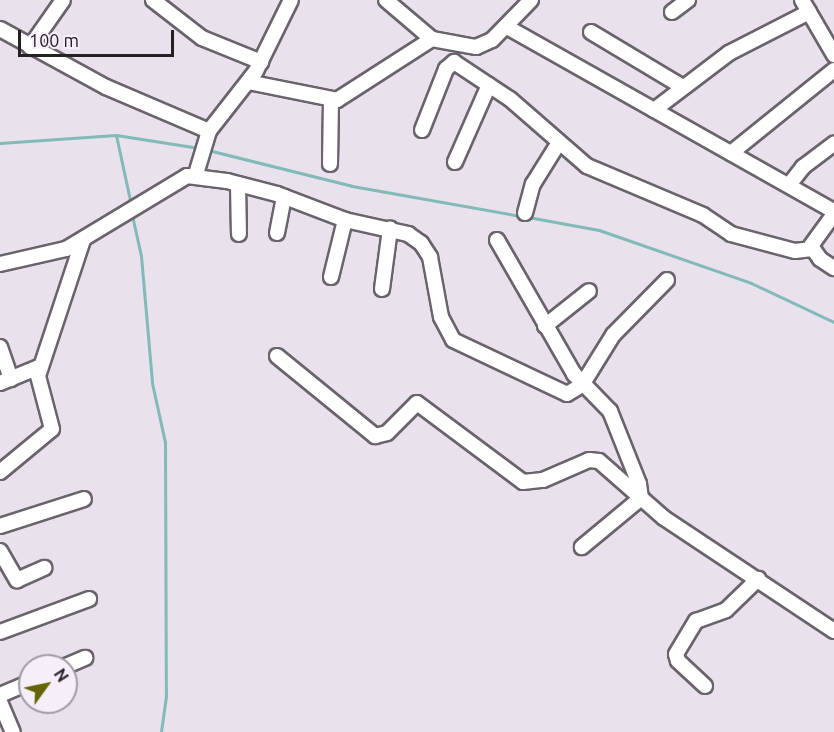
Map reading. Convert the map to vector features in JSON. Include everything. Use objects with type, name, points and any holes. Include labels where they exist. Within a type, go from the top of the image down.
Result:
[{"type":"street","points":[[30,47],[63,0]]},
{"type":"street","points":[[153,0],[202,38],[261,62]]},
{"type":"street","points":[[196,174],[209,131],[261,62],[291,0]]},
{"type":"street","points":[[395,3],[432,39],[476,47],[492,40],[531,0]]},
{"type":"street","points":[[672,12],[688,0]]},
{"type":"street","points":[[654,110],[729,53],[806,6],[834,55]]},
{"type":"street","points":[[507,27],[834,212],[812,249]]},
{"type":"street","points":[[0,29],[106,87],[154,105],[209,131]]},
{"type":"street","points":[[591,32],[683,87]]},
{"type":"street","points":[[248,82],[331,101],[432,39]]},
{"type":"street","points":[[422,130],[451,63],[459,64],[489,85],[587,166],[703,215],[731,234],[795,251],[812,249],[834,268]]},
{"type":"street","points":[[730,153],[834,70]]},
{"type":"street","points":[[455,162],[489,85]]},
{"type":"street","points":[[330,165],[331,101]]},
{"type":"street","points":[[525,213],[533,184],[558,144]]},
{"type":"street","points":[[789,185],[803,167],[834,144]]},
{"type":"street","points":[[0,264],[66,249],[147,199],[196,174],[285,197],[345,220],[408,234],[428,252],[441,317],[453,340],[566,394],[582,385],[613,335],[667,280]]},
{"type":"street","points":[[238,184],[239,234]]},
{"type":"street","points":[[277,233],[285,197]]},
{"type":"street","points":[[331,277],[345,220]]},
{"type":"street","points":[[382,289],[390,229]]},
{"type":"street","points":[[0,472],[52,429],[39,389],[41,366],[83,240]]},
{"type":"street","points":[[497,240],[545,326],[582,385],[610,411],[629,454],[641,498]]},
{"type":"street","points":[[545,326],[589,291]]},
{"type":"street","points":[[0,347],[5,381],[41,366]]},
{"type":"street","points":[[277,356],[375,436],[387,433],[417,404],[519,480],[543,480],[596,460],[690,536],[834,631]]},
{"type":"street","points":[[582,547],[641,498]]},
{"type":"street","points":[[0,526],[84,499]]},
{"type":"street","points":[[0,551],[17,580],[44,568]]},
{"type":"street","points":[[705,686],[676,659],[676,654],[696,621],[726,610],[758,579]]},
{"type":"street","points":[[0,632],[89,599]]},
{"type":"street","points":[[78,661],[85,658]]},
{"type":"street","points":[[0,695],[18,687]]},
{"type":"street","points":[[0,702],[13,732]]},
{"type":"waterway","points":[[116,135],[131,205]]},
{"type":"waterway","points":[[0,143],[116,135],[199,148]]},
{"type":"waterway","points":[[208,150],[352,186],[521,216]]},
{"type":"waterway","points":[[132,215],[141,256],[152,383],[165,442],[166,696],[161,732]]},
{"type":"waterway","points":[[528,217],[599,230],[751,283],[834,322]]}]
